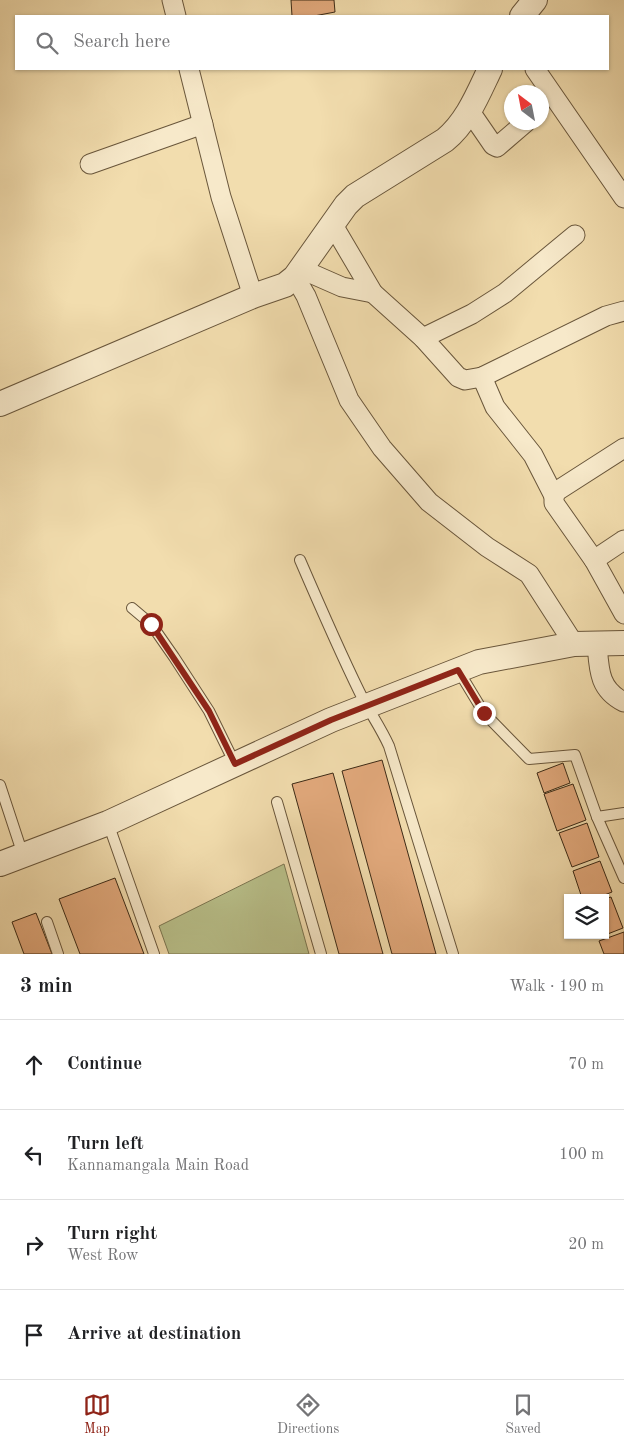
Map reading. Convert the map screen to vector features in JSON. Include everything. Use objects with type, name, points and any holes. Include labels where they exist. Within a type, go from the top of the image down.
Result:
[{"type":"street","points":[[172,0],[176,15]]},
{"type":"street","points":[[523,15],[535,0]]},
{"type":"street","points":[[189,70],[221,197],[253,296]]},
{"type":"street","points":[[0,404],[253,296],[285,285],[298,274],[346,205],[355,196],[445,140],[456,131],[489,70]]},
{"type":"street","points":[[535,70],[624,198]]},
{"type":"street","points":[[469,110],[493,145],[497,147],[517,130]]},
{"type":"street","points":[[90,164],[203,124]]},
{"type":"street","points":[[332,225],[373,292],[423,338],[458,378],[465,380],[482,377],[606,316],[624,311]]},
{"type":"street","points":[[423,338],[472,314],[505,293],[575,235]]},
{"type":"street","points":[[298,274],[342,287],[373,292]]},
{"type":"street","points":[[298,274],[349,400],[382,448],[429,502],[487,548],[529,574],[586,644],[606,688],[616,698],[624,702]]},
{"type":"street","points":[[482,377],[495,407],[533,455],[554,496],[554,503],[594,560],[624,614]]},
{"type":"street","points":[[554,496],[557,491],[624,448]]},
{"type":"street","points":[[594,560],[624,540]]},
{"type":"street","points":[[0,864],[108,824],[331,720],[479,662],[586,644],[624,642]]},
{"type":"lane","points":[[300,560],[345,664],[366,706],[380,726],[388,746],[453,954]]},
{"type":"lane","points":[[132,608],[151,624],[174,656],[209,711],[235,764]]},
{"type":"lane","points":[[458,670],[484,713],[530,759],[575,755],[598,817],[624,878]]},
{"type":"lane","points":[[0,784],[23,857]]},
{"type":"lane","points":[[277,802],[321,954]]},
{"type":"lane","points":[[598,817],[624,813]]},
{"type":"lane","points":[[108,824],[154,954]]},
{"type":"lane","points":[[47,922],[58,954]]},
{"type":"green space","points":[[284,864],[309,954],[169,954],[159,926]]},
{"type":"building","points":[[291,0],[334,0],[335,12],[319,15],[292,15]]},
{"type":"building","points":[[382,760],[436,954],[392,954],[342,771]]},
{"type":"building","points":[[563,763],[570,783],[544,793],[537,773]]},
{"type":"building","points":[[333,773],[383,954],[339,954],[292,784]]},
{"type":"building","points":[[573,784],[586,820],[557,831],[544,794]]},
{"type":"building","points":[[587,823],[599,857],[572,867],[559,833]]},
{"type":"building","points":[[600,861],[612,892],[607,894],[581,894],[573,871]]},
{"type":"building","points":[[115,878],[144,954],[80,954],[59,899]]},
{"type":"building","points":[[611,897],[623,928],[609,933],[609,898]]},
{"type":"building","points":[[36,913],[52,954],[24,954],[12,922]]},
{"type":"building","points":[[624,932],[624,954],[604,954],[599,941],[609,939]]},
{"type":"route","points":[[151,624],[209,711],[235,764],[331,720],[458,670],[484,713]]}]
